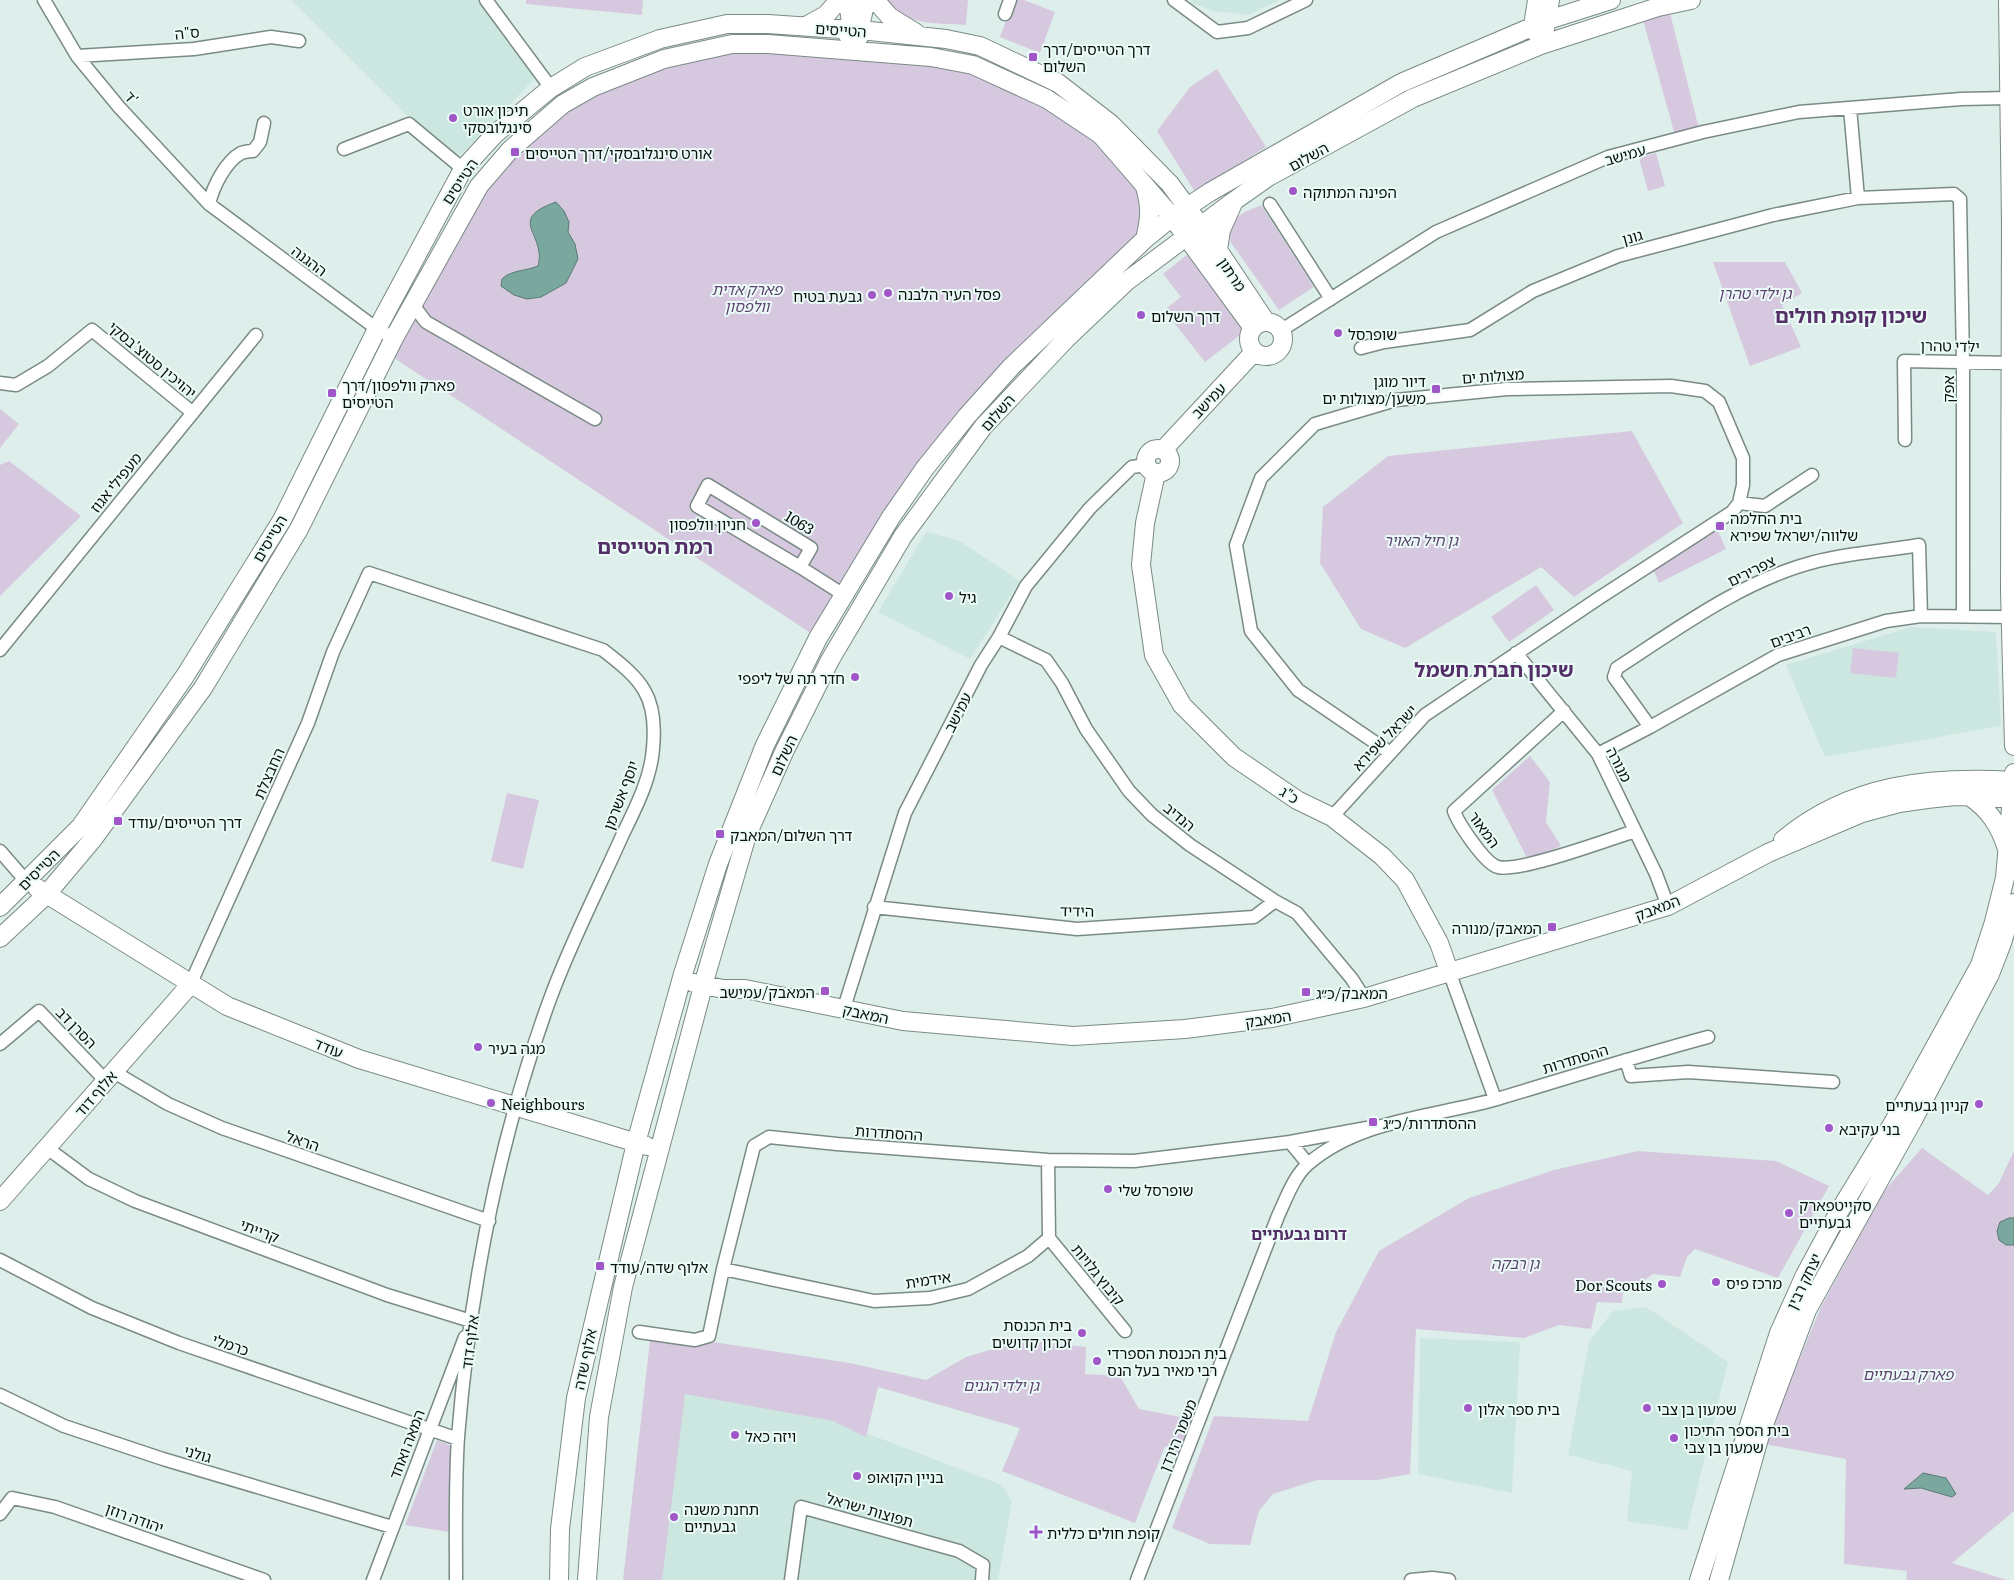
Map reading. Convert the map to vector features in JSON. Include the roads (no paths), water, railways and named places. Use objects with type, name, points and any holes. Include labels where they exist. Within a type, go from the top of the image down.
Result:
[{"type":"main road","points":[[806,26],[826,15],[839,0]]},
{"type":"main road","points":[[848,0],[849,13],[854,30],[863,40],[898,55]]},
{"type":"main road","points":[[784,46],[828,42],[854,30],[863,17],[866,0]]},
{"type":"main road","points":[[875,0],[885,12],[903,26],[924,36]]},
{"type":"main road","points":[[1537,0],[1541,45]]},
{"type":"main road","points":[[1540,23],[1550,0]]},
{"type":"main road","name":"השלום","points":[[636,1143],[684,974],[718,864],[762,753],[818,638],[844,595],[896,510],[925,468],[967,416],[1011,367],[1145,240],[1179,212],[1210,192],[1401,83],[1540,23],[1611,0]]},
{"type":"main road","name":"השלום","points":[[659,1150],[704,980],[747,835],[785,750],[830,660],[903,536],[983,426],[1026,380],[1127,281],[1268,177],[1413,98],[1541,45],[1658,7],[1691,0]]},
{"type":"main road","points":[[2008,0],[2013,223],[2012,618],[2014,746]]},
{"type":"main road","name":"הטייסים","points":[[0,907],[81,826],[185,676],[282,520],[377,329],[463,169],[496,134],[551,88],[585,67],[681,33],[727,24],[806,26],[924,36],[980,46],[1058,83],[1111,124],[1170,184],[1179,212]]},
{"type":"main road","name":"הטייסים","points":[[0,938],[46,895],[94,839],[203,688],[299,528],[398,331],[479,186],[510,150],[563,104],[592,87],[664,59],[732,44],[784,46],[950,60],[973,65],[1047,99],[1101,135],[1143,182],[1179,212],[1193,231]]},
{"type":"main road","points":[[1143,182],[1150,204],[1151,218],[1145,240]]},
{"type":"main road","points":[[1170,184],[1210,192]]},
{"type":"main road","points":[[1218,250],[1218,238],[1234,201]]},
{"type":"main road","name":"מרתון","points":[[1193,231],[1218,250],[1266,327]]},
{"type":"main road","name":"מרתון","points":[[1193,231],[1266,327]]},
{"type":"main road","points":[[1266,327],[1283,341],[1278,351],[1268,356],[1254,352],[1249,340],[1266,327]]},
{"type":"main road","name":"עמישב","points":[[1151,469],[1165,470],[1170,463],[1168,455],[1163,450],[1254,352]]},
{"type":"main road","name":"כ\"ג","points":[[1151,469],[1141,565],[1154,655],[1182,705],[1234,757],[1297,800],[1332,817],[1382,856],[1406,880],[1439,943],[1450,974]]},
{"type":"main road","name":"יצחק רבין","points":[[1699,1580],[1779,1333],[1805,1274],[1840,1210],[1893,1123],[1980,965],[1994,922],[2005,878],[2014,773]]},
{"type":"main road","name":"המאבק","points":[[1768,853],[1816,815],[1857,797],[1927,782],[1970,779],[2014,789]]},
{"type":"main road","name":"המאבק","points":[[684,974],[692,982],[704,980],[903,1021],[1073,1036],[1185,1029],[1272,1018],[1364,998],[1450,974],[1668,906],[1768,853],[1871,810],[1908,801],[1969,796],[2014,789]]},
{"type":"main road","points":[[1969,796],[1984,807],[1994,819],[2008,852]]},
{"type":"main road","name":"עודד","points":[[26,881],[227,1006],[359,1059],[514,1108],[659,1150]]},
{"type":"main road","name":"יצחק רבין","points":[[1719,1580],[1760,1435],[1807,1310],[1913,1120],[1990,974],[2014,903]]},
{"type":"main road","name":"אלוף דוד","points":[[0,1202],[190,984]]},
{"type":"main road","name":"אלוף שדה","points":[[559,1580],[560,1529],[576,1398],[636,1143]]},
{"type":"main road","name":"אלוף שדה","points":[[587,1580],[599,1417],[609,1355],[623,1287],[659,1150]]},
{"type":"street","name":"ד'","points":[[44,0],[78,56],[119,107],[209,204]]},
{"type":"street","points":[[486,0],[551,88]]},
{"type":"street","points":[[1005,14],[1010,0]]},
{"type":"street","points":[[1174,0],[1217,32],[1248,28],[1306,0]]},
{"type":"street","name":"ס\"ה","points":[[78,56],[194,49],[271,36],[299,41]]},
{"type":"street","name":"עמישב","points":[[1266,327],[1331,299],[1436,232],[1608,157],[1703,132],[1799,112],[1961,99],[2009,98]]},
{"type":"street","points":[[1850,108],[1858,198]]},
{"type":"street","points":[[209,204],[212,190],[230,164],[241,153],[254,151],[260,142],[264,123]]},
{"type":"street","points":[[344,149],[409,124],[463,169]]},
{"type":"street","name":"גונן","points":[[1360,348],[1384,342],[1470,330],[1533,291],[1618,256],[1773,215],[1858,198],[1925,194]]},
{"type":"street","name":"אפק","points":[[1925,194],[1954,194],[1960,199],[1963,362],[1963,616]]},
{"type":"street","name":"ההגנה","points":[[209,204],[377,329],[398,331]]},
{"type":"street","points":[[1270,204],[1331,299]]},
{"type":"street","points":[[413,305],[426,322],[595,418]]},
{"type":"street","points":[[398,331],[426,322]]},
{"type":"street","name":"יהויכין סטוצ'בסקי","points":[[0,383],[16,385],[48,366],[92,330],[193,413]]},
{"type":"street","name":"מעפילי אגוז","points":[[0,650],[256,335]]},
{"type":"street","name":"ילדי טהרן","points":[[1905,440],[1904,361],[2012,363]]},
{"type":"street","name":"מצולות ים","points":[[1390,752],[1298,690],[1251,631],[1236,545],[1261,478],[1315,424],[1396,400],[1507,389],[1671,386],[1705,391],[1719,402],[1743,458],[1743,485],[1739,503]]},
{"type":"street","name":"עמישב","points":[[844,1008],[874,907],[905,813],[981,665],[999,637],[1026,586],[1090,508],[1132,467],[1151,469]]},
{"type":"street","points":[[1516,653],[1732,512],[1739,503],[1765,506],[1812,475]]},
{"type":"street","name":"1063","points":[[708,485],[811,548],[800,566],[696,506],[708,485]]},
{"type":"street","name":"צפרירים","points":[[1650,728],[1614,677],[1617,668],[1678,629],[1768,578],[1814,562],[1919,545],[1921,616]]},
{"type":"street","points":[[800,566],[844,595]]},
{"type":"street","name":"החבצלת","points":[[190,984],[308,723],[333,652],[369,573]]},
{"type":"street","name":"יוסף אשרמן","points":[[369,573],[603,650],[633,673],[650,700],[654,724],[653,751],[644,789],[550,997],[514,1108]]},
{"type":"street","name":"רביבים","points":[[1598,754],[1650,728],[1778,655],[1886,621],[1921,616],[2012,618]]},
{"type":"street","name":"הנדיב","points":[[999,637],[1046,660],[1062,683],[1086,729],[1129,791],[1152,815],[1190,845],[1274,901],[1296,913],[1352,979],[1364,998]]},
{"type":"street","name":"ישראל שפירא","points":[[1332,817],[1425,716],[1516,653]]},
{"type":"street","name":"מנורה","points":[[1516,653],[1598,754],[1668,906]]},
{"type":"street","name":"המאור","points":[[1564,711],[1454,811],[1457,822],[1489,862],[1498,868],[1534,863],[1635,831]]},
{"type":"street","points":[[0,851],[26,881]]},
{"type":"street","name":"הידיד","points":[[874,907],[1077,928],[1254,917],[1274,901]]},
{"type":"street","name":"כ\"ג","points":[[1450,974],[1495,1099]]},
{"type":"street","name":"הסרן דב","points":[[0,1044],[39,1011],[110,1076]]},
{"type":"street","points":[[1626,1060],[1708,1037]]},
{"type":"street","name":"ההסתדרות","points":[[639,1332],[695,1340],[709,1336],[723,1270],[754,1146],[769,1137],[1048,1160],[1134,1161],[1290,1142],[1378,1126],[1495,1099],[1626,1060],[1631,1076],[1688,1072],[1833,1082]]},
{"type":"street","name":"הראל","points":[[110,1076],[222,1128],[489,1221]]},
{"type":"street","name":"אלוף דוד","points":[[456,1580],[458,1438],[471,1320],[489,1221],[514,1108]]},
{"type":"street","name":"ההסתדרות","points":[[1308,1164],[1337,1145],[1378,1126]]},
{"type":"street","points":[[1306,1139],[1319,1157]]},
{"type":"street","points":[[1290,1142],[1308,1164]]},
{"type":"street","name":"קרייתי","points":[[47,1148],[89,1179],[135,1201],[387,1295],[471,1320]]},
{"type":"street","points":[[1048,1160],[1049,1238]]},
{"type":"street","name":"משמר הירדן","points":[[1137,1580],[1278,1216],[1294,1184],[1308,1164]]},
{"type":"street","name":"אידמית","points":[[723,1270],[874,1301],[930,1298],[968,1289],[1028,1256],[1049,1238]]},
{"type":"street","name":"קיבוץ גלויות","points":[[1049,1238],[1125,1331]]},
{"type":"street","name":"כרמלי","points":[[0,1260],[92,1308],[179,1343],[429,1430],[458,1438]]},
{"type":"street","name":"המאה ואחד","points":[[373,1580],[471,1320]]},
{"type":"street","name":"גולני","points":[[0,1396],[64,1426],[145,1453],[392,1527]]},
{"type":"street","name":"יהודה רוזן","points":[[0,1514],[12,1498],[55,1507],[264,1580]]},
{"type":"street","name":"תפוצות ישראל","points":[[790,1580],[801,1507],[959,1551],[983,1565],[982,1580]]},
{"type":"street","points":[[1411,1580],[1432,1578],[1449,1580]]},
{"type":"place","name":"דרך הטייסים/דרך השלום","points":[[1033,57]]},
{"type":"place","name":"תיכון אורט סינגלובסקי","points":[[453,118]]},
{"type":"place","name":"אורט סינגלובסקי/דרך הטייסים","points":[[515,152]]},
{"type":"place","name":"הפינה המתוקה","points":[[1293,191]]},
{"type":"place","name":"פסל העיר הלבנה","points":[[888,293]]},
{"type":"place","name":"גבעת בטיח","points":[[872,295]]},
{"type":"place","name":"דרך השלום","points":[[1141,315]]},
{"type":"place","name":"שופרסל","points":[[1338,333]]},
{"type":"place","name":"דיור מוגן משען/מצולות ים","points":[[1436,389]]},
{"type":"place","name":"פארק וולפסון/דרך הטייסים","points":[[332,393]]},
{"type":"place","name":"חניון וולפסון","points":[[756,523]]},
{"type":"place","name":"בית החלמה שלווה/ישראל שפירא","points":[[1720,526]]},
{"type":"place","name":"גיל","points":[[949,596]]},
{"type":"place","name":"חדר תה של ליפפי","points":[[855,677]]},
{"type":"place","name":"דרך הטייסים/עודד","points":[[118,821]]},
{"type":"place","name":"דרך השלום/המאבק","points":[[720,834]]},
{"type":"place","name":"המאבק/מנורה","points":[[1552,927]]},
{"type":"place","name":"המאבק/עמישב","points":[[825,991]]},
{"type":"place","name":"המאבק/כ״ג","points":[[1306,992]]},
{"type":"place","name":"מגה בעיר","points":[[478,1047]]},
{"type":"place","name":"Neighbours","points":[[491,1103]]},
{"type":"place","name":"קניון גבעתיים","points":[[1979,1104]]},
{"type":"place","name":"ההסתדרות/כ״ג","points":[[1373,1122]]},
{"type":"place","name":"בני עקיבא","points":[[1829,1128]]},
{"type":"place","name":"שופרסל שלי","points":[[1108,1189]]},
{"type":"place","name":"סקייטפארק גבעתיים","points":[[1789,1213]]},
{"type":"place","name":"אלוף שדה/עודד","points":[[600,1266]]},
{"type":"place","name":"מרכז פיס","points":[[1716,1282]]},
{"type":"place","name":"Dor Scouts","points":[[1662,1284]]},
{"type":"place","name":"בית הכנסת זכרון קדושים","points":[[1082,1333]]},
{"type":"place","name":"בית הכנסת הספרדי רבי מאיר בעל הנס","points":[[1097,1361]]},
{"type":"place","name":"בית ספר אלון","points":[[1468,1408]]},
{"type":"place","name":"שמעון בן צבי","points":[[1647,1408]]},
{"type":"place","name":"ויזה כאל","points":[[735,1435]]},
{"type":"place","name":"בית הספר התיכון שמעון בן צבי","points":[[1674,1438]]},
{"type":"place","name":"בניין הקואופ","points":[[857,1476]]},
{"type":"place","name":"תחנת משנה גבעתיים","points":[[674,1517]]},
{"type":"place","name":"קופת חולים כללית","points":[[1036,1532]]},
{"type":"district","name":"שיכון קופת חולים","points":[[1851,314]]},
{"type":"district","name":"רמת הטייסים","points":[[655,545]]},
{"type":"district","name":"שיכון חברת חשמל","points":[[1494,668]]},
{"type":"district","name":"דרום גבעתיים","points":[[1299,1233]]},
{"type":"park label","name":"גן ילדי טהרן","points":[[1755,292]]},
{"type":"park label","name":"פארק אדית וולפסון","points":[[747,296]]},
{"type":"park label","name":"גן חיל האויר","points":[[1421,539]]},
{"type":"park label","name":"גן רבקה","points":[[1515,1262]]},
{"type":"park label","name":"פארק גבעתיים","points":[[1908,1373]]},
{"type":"park label","name":"גן ילדי הגנים","points":[[1001,1384]]}]
